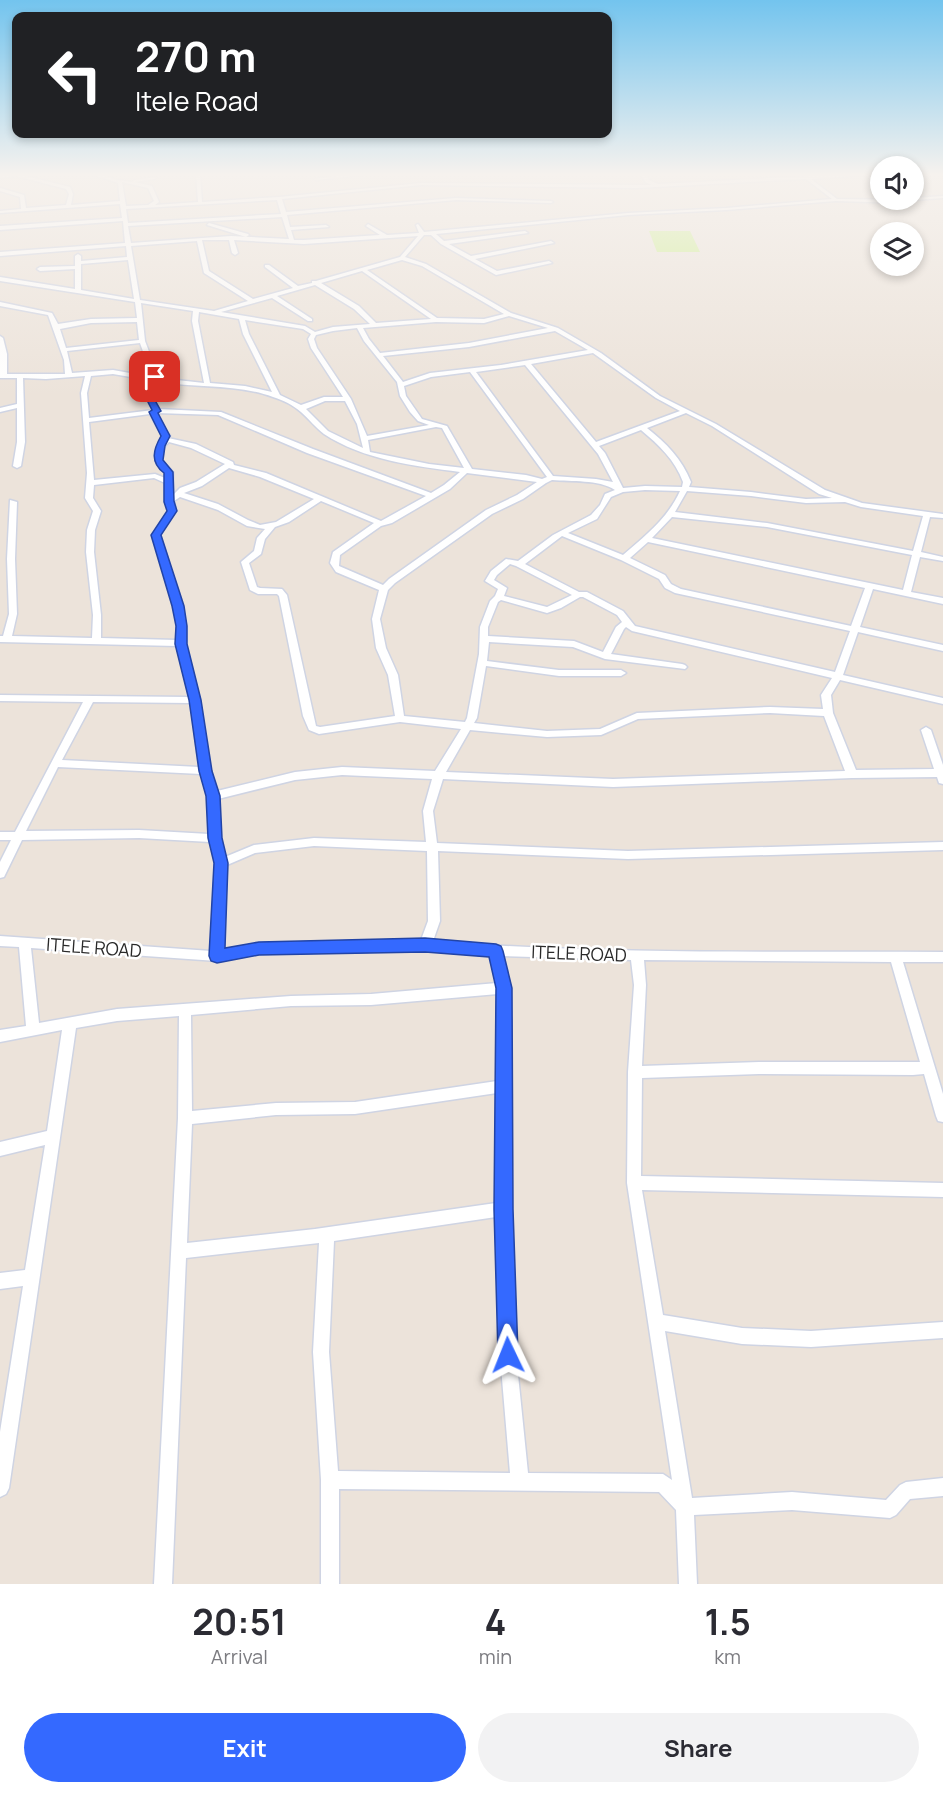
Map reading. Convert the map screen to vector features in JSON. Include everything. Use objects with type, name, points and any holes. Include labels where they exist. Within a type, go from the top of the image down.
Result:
[{"type":"street","points":[[0,254],[79,248],[78,291]]},
{"type":"street","points":[[130,248],[142,341],[157,380],[152,402],[167,438],[193,446],[230,464],[319,498],[378,522],[378,524]]},
{"type":"street","points":[[202,248],[206,272],[252,301]]},
{"type":"street","points":[[234,248],[235,253]]},
{"type":"street","points":[[215,312],[402,258],[410,248]]},
{"type":"street","points":[[452,248],[496,273],[549,263]]},
{"type":"street","points":[[470,258],[524,248]]},
{"type":"street","points":[[40,269],[130,258]]},
{"type":"street","points":[[402,258],[424,265],[509,314],[556,329],[594,351],[652,393],[714,425],[822,492],[877,508],[943,516]]},
{"type":"street","points":[[267,266],[296,287]]},
{"type":"street","points":[[364,270],[435,320]]},
{"type":"street","points":[[0,279],[215,312],[304,328],[314,334]]},
{"type":"street","points":[[314,282],[363,313],[372,320],[374,325]]},
{"type":"street","points":[[272,295],[310,320]]},
{"type":"street","points":[[0,304],[50,314],[64,350],[69,376]]},
{"type":"street","points":[[196,310],[195,321],[207,384]]},
{"type":"street","points":[[367,453],[366,438],[348,399],[314,348],[311,339],[314,334],[333,329],[435,320],[470,322],[509,314]]},
{"type":"street","points":[[242,318],[246,334],[277,395]]},
{"type":"street","points":[[57,329],[62,325],[91,321],[140,320]]},
{"type":"street","points":[[360,328],[402,385],[403,396],[420,420],[449,430],[468,470]]},
{"type":"street","points":[[379,355],[468,345],[556,329]]},
{"type":"street","points":[[0,338],[4,354],[2,376],[119,373],[157,380],[245,388],[277,395],[301,408],[326,432],[367,453],[429,466],[547,480],[596,481],[611,484],[621,490]]},
{"type":"street","points":[[64,350],[142,341]]},
{"type":"street","points":[[402,385],[430,375],[527,363],[594,351]]},
{"type":"street","points":[[527,363],[609,464],[621,490]]},
{"type":"street","points":[[471,370],[547,480]]},
{"type":"street","points":[[88,375],[84,393],[91,483],[89,498],[97,511],[91,530],[90,552],[97,615],[96,640]]},
{"type":"street","points":[[17,466],[21,442],[20,376]]},
{"type":"street","points":[[301,408],[324,399],[348,399]]},
{"type":"street","points":[[0,410],[19,406]]},
{"type":"street","points":[[594,445],[686,411]]},
{"type":"street","points":[[87,420],[155,412],[219,413],[310,451],[432,496]]},
{"type":"street","points":[[366,438],[440,425]]},
{"type":"street","points":[[624,558],[647,539],[669,514],[687,482],[682,469],[663,443],[643,428]]},
{"type":"street","points":[[167,438],[160,446],[158,460],[160,465],[169,472],[169,502],[172,503],[172,511],[156,535],[178,606],[182,626],[181,644],[195,700],[205,771],[213,796],[215,838],[221,863],[217,956]]},
{"type":"street","points":[[169,502],[178,494],[199,484],[230,464]]},
{"type":"street","points":[[384,589],[339,570],[333,560],[336,554],[378,524],[389,521],[432,496],[468,470]]},
{"type":"street","points":[[91,483],[155,476],[170,482]]},
{"type":"street","points":[[399,719],[393,675],[377,632],[378,606],[384,589],[489,512],[520,497],[547,480]]},
{"type":"street","points":[[519,564],[562,532],[592,520],[603,510],[608,496],[621,490],[685,489],[806,501],[844,500]]},
{"type":"street","points":[[178,494],[199,499],[255,526],[272,525]]},
{"type":"street","points":[[319,498],[272,525],[261,538],[258,552],[245,562],[253,588],[258,591],[279,591],[283,595],[312,728],[320,731],[399,719],[465,728],[547,734],[601,732],[637,716],[770,710],[828,713]]},
{"type":"street","points":[[13,502],[11,580],[13,615],[4,640],[96,640],[181,644]]},
{"type":"street","points":[[669,514],[767,525],[943,559]]},
{"type":"street","points":[[906,593],[927,514]]},
{"type":"street","points":[[562,532],[624,558],[662,578],[668,586],[678,591],[943,648]]},
{"type":"street","points":[[647,539],[943,601]]},
{"type":"street","points":[[425,945],[434,921],[432,846],[428,812],[439,775],[472,718],[483,663],[484,627],[494,601],[499,597],[503,587],[489,580],[509,561],[578,595]]},
{"type":"street","points":[[852,774],[828,713],[826,695],[838,676],[870,586]]},
{"type":"street","points":[[499,597],[547,610],[584,594],[620,613],[632,628],[943,701]]},
{"type":"street","points":[[605,656],[620,627],[626,623]]},
{"type":"street","points":[[484,639],[574,644],[605,656],[682,667]]},
{"type":"street","points":[[483,663],[559,673],[621,673]]},
{"type":"street","points":[[2,700],[195,700]]},
{"type":"street","points":[[0,874],[89,700]]},
{"type":"street","points":[[213,796],[295,776],[330,772],[613,783],[852,774],[942,775],[926,730]]},
{"type":"street","points":[[56,763],[205,771]]},
{"type":"street","points":[[0,836],[139,834],[215,838]]},
{"type":"street","points":[[221,863],[254,849],[314,842],[628,855],[943,846]]},
{"type":"street","name":"ITELE ROAD","points":[[0,941],[217,956],[259,949],[425,945],[496,951],[637,955],[896,959],[943,957]]},
{"type":"street","points":[[24,942],[33,1028]]},
{"type":"street","points":[[496,951],[504,988],[503,1209],[508,1355],[520,1483]]},
{"type":"street","points":[[637,955],[640,985],[635,1072],[634,1183],[685,1507],[688,1584]]},
{"type":"street","points":[[896,959],[929,1067],[937,1083],[943,1116]]},
{"type":"street","points":[[0,1036],[33,1028],[117,1015],[291,1000],[320,1002],[504,988]]},
{"type":"street","points":[[163,1584],[185,1118],[185,1010]]},
{"type":"street","points":[[0,1488],[70,1023]]},
{"type":"street","points":[[635,1072],[759,1068],[913,1069],[929,1067]]},
{"type":"street","points":[[185,1118],[276,1109],[355,1108],[503,1086]]},
{"type":"street","points":[[0,1149],[52,1136]]},
{"type":"street","points":[[634,1183],[943,1190]]},
{"type":"street","points":[[178,1251],[327,1234],[503,1209]]},
{"type":"street","points":[[327,1234],[321,1352],[330,1480],[330,1584]]},
{"type":"street","points":[[0,1281],[31,1277]]},
{"type":"street","points":[[657,1322],[742,1336],[811,1339],[943,1330]]},
{"type":"street","points":[[330,1480],[663,1483],[685,1507]]},
{"type":"street","points":[[685,1507],[792,1501],[890,1509],[906,1491],[943,1487]]},
{"type":"green space","points":[[655,248],[698,248],[700,252],[657,252]]},
{"type":"route","points":[[155,377],[157,380],[154,385],[152,402],[157,411],[153,412],[154,418],[166,436],[160,446],[161,452],[158,460],[160,465],[169,472],[169,502],[172,503],[172,511],[156,535],[162,548],[178,606],[182,626],[181,644],[195,700],[205,771],[213,796],[215,838],[221,863],[217,956],[259,949],[425,945],[496,951],[504,988],[503,1209],[508,1355]]}]
